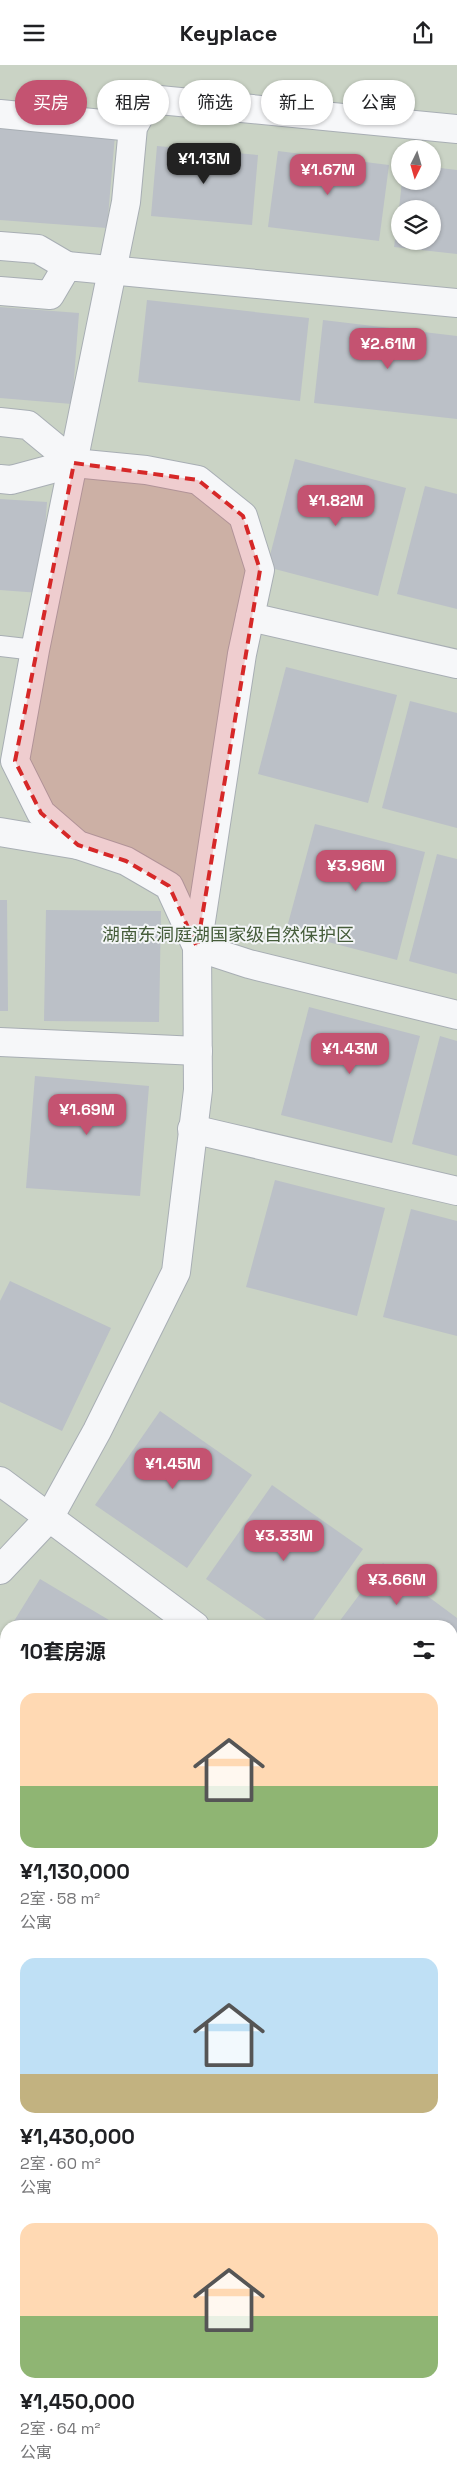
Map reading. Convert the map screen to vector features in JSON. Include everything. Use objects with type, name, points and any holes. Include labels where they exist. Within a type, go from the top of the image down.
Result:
[{"type":"street","points":[[78,845],[41,813],[15,761],[126,202],[133,127],[149,99],[457,129]]},
{"type":"street","points":[[0,114],[133,127]]},
{"type":"street","points":[[0,246],[38,249],[67,267],[457,303]]},
{"type":"street","points":[[0,291],[50,295],[67,267]]},
{"type":"street","points":[[0,422],[28,425],[74,463]]},
{"type":"street","points":[[0,479],[11,480],[74,463],[146,470],[198,480],[244,515],[260,570],[242,653],[197,947],[198,1090],[176,1272],[97,1431],[49,1518],[0,1570]]},
{"type":"street","points":[[250,617],[457,664]]},
{"type":"street","points":[[0,832],[78,845],[126,861],[169,886],[197,947],[249,964],[457,1015]]},
{"type":"street","points":[[0,1042],[198,1051]]},
{"type":"street","points":[[192,1129],[457,1191]]},
{"type":"street","points":[[0,1481],[186,1620]]},
{"type":"lane","points":[[0,646],[36,650]]},
{"type":"highlighted area","points":[[74,463],[198,480],[243,516],[260,570],[197,947],[169,886],[126,861],[78,845],[41,813],[15,761]]},
{"type":"green space","name":"湖南东洞庭湖国家级自然保护区","points":[[0,65],[457,65],[457,1620],[0,1620]]},
{"type":"building","points":[[0,126],[115,135],[107,228],[0,220]]},
{"type":"building","points":[[157,146],[258,155],[252,225],[151,216]]},
{"type":"building","points":[[278,151],[389,165],[379,241],[268,227]]},
{"type":"building","points":[[441,168],[457,170],[457,254],[421,250],[441,250],[441,200],[400,200],[401,190],[441,190]]},
{"type":"building","points":[[147,300],[309,318],[300,401],[138,382]]},
{"type":"building","points":[[0,307],[79,313],[72,404],[0,398]]},
{"type":"building","points":[[323,320],[457,336],[457,419],[314,403]]},
{"type":"building","points":[[295,459],[406,488],[378,596],[267,567]]},
{"type":"building","points":[[425,486],[457,494],[457,609],[397,594]]},
{"type":"building","points":[[0,499],[47,502],[40,593],[0,590]]},
{"type":"building","points":[[286,667],[397,695],[368,803],[258,774]]},
{"type":"building","points":[[410,701],[457,713],[457,828],[382,808]]},
{"type":"building","points":[[315,824],[425,852],[397,960],[286,931]]},
{"type":"building","points":[[437,854],[457,859],[457,974],[409,961]]},
{"type":"building","points":[[0,900],[7,900],[8,1011],[0,1011]]},
{"type":"building","points":[[46,910],[161,911],[159,1022],[44,1021]]},
{"type":"building","points":[[309,1007],[420,1036],[392,1143],[281,1115]]},
{"type":"building","points":[[440,1036],[457,1041],[457,1156],[412,1144]]},
{"type":"building","points":[[35,1076],[149,1086],[140,1196],[26,1188]]},
{"type":"building","points":[[275,1180],[385,1208],[357,1316],[246,1287]]},
{"type":"building","points":[[411,1209],[457,1221],[457,1336],[383,1317]]},
{"type":"building","points":[[10,1281],[111,1328],[62,1431],[0,1402],[0,1301]]},
{"type":"building","points":[[160,1411],[252,1475],[187,1568],[95,1505]]},
{"type":"building","points":[[272,1485],[363,1549],[313,1620],[266,1620],[206,1579]]},
{"type":"building","points":[[383,1563],[457,1618],[457,1620],[340,1620]]},
{"type":"building","points":[[40,1579],[109,1620],[15,1620]]}]
